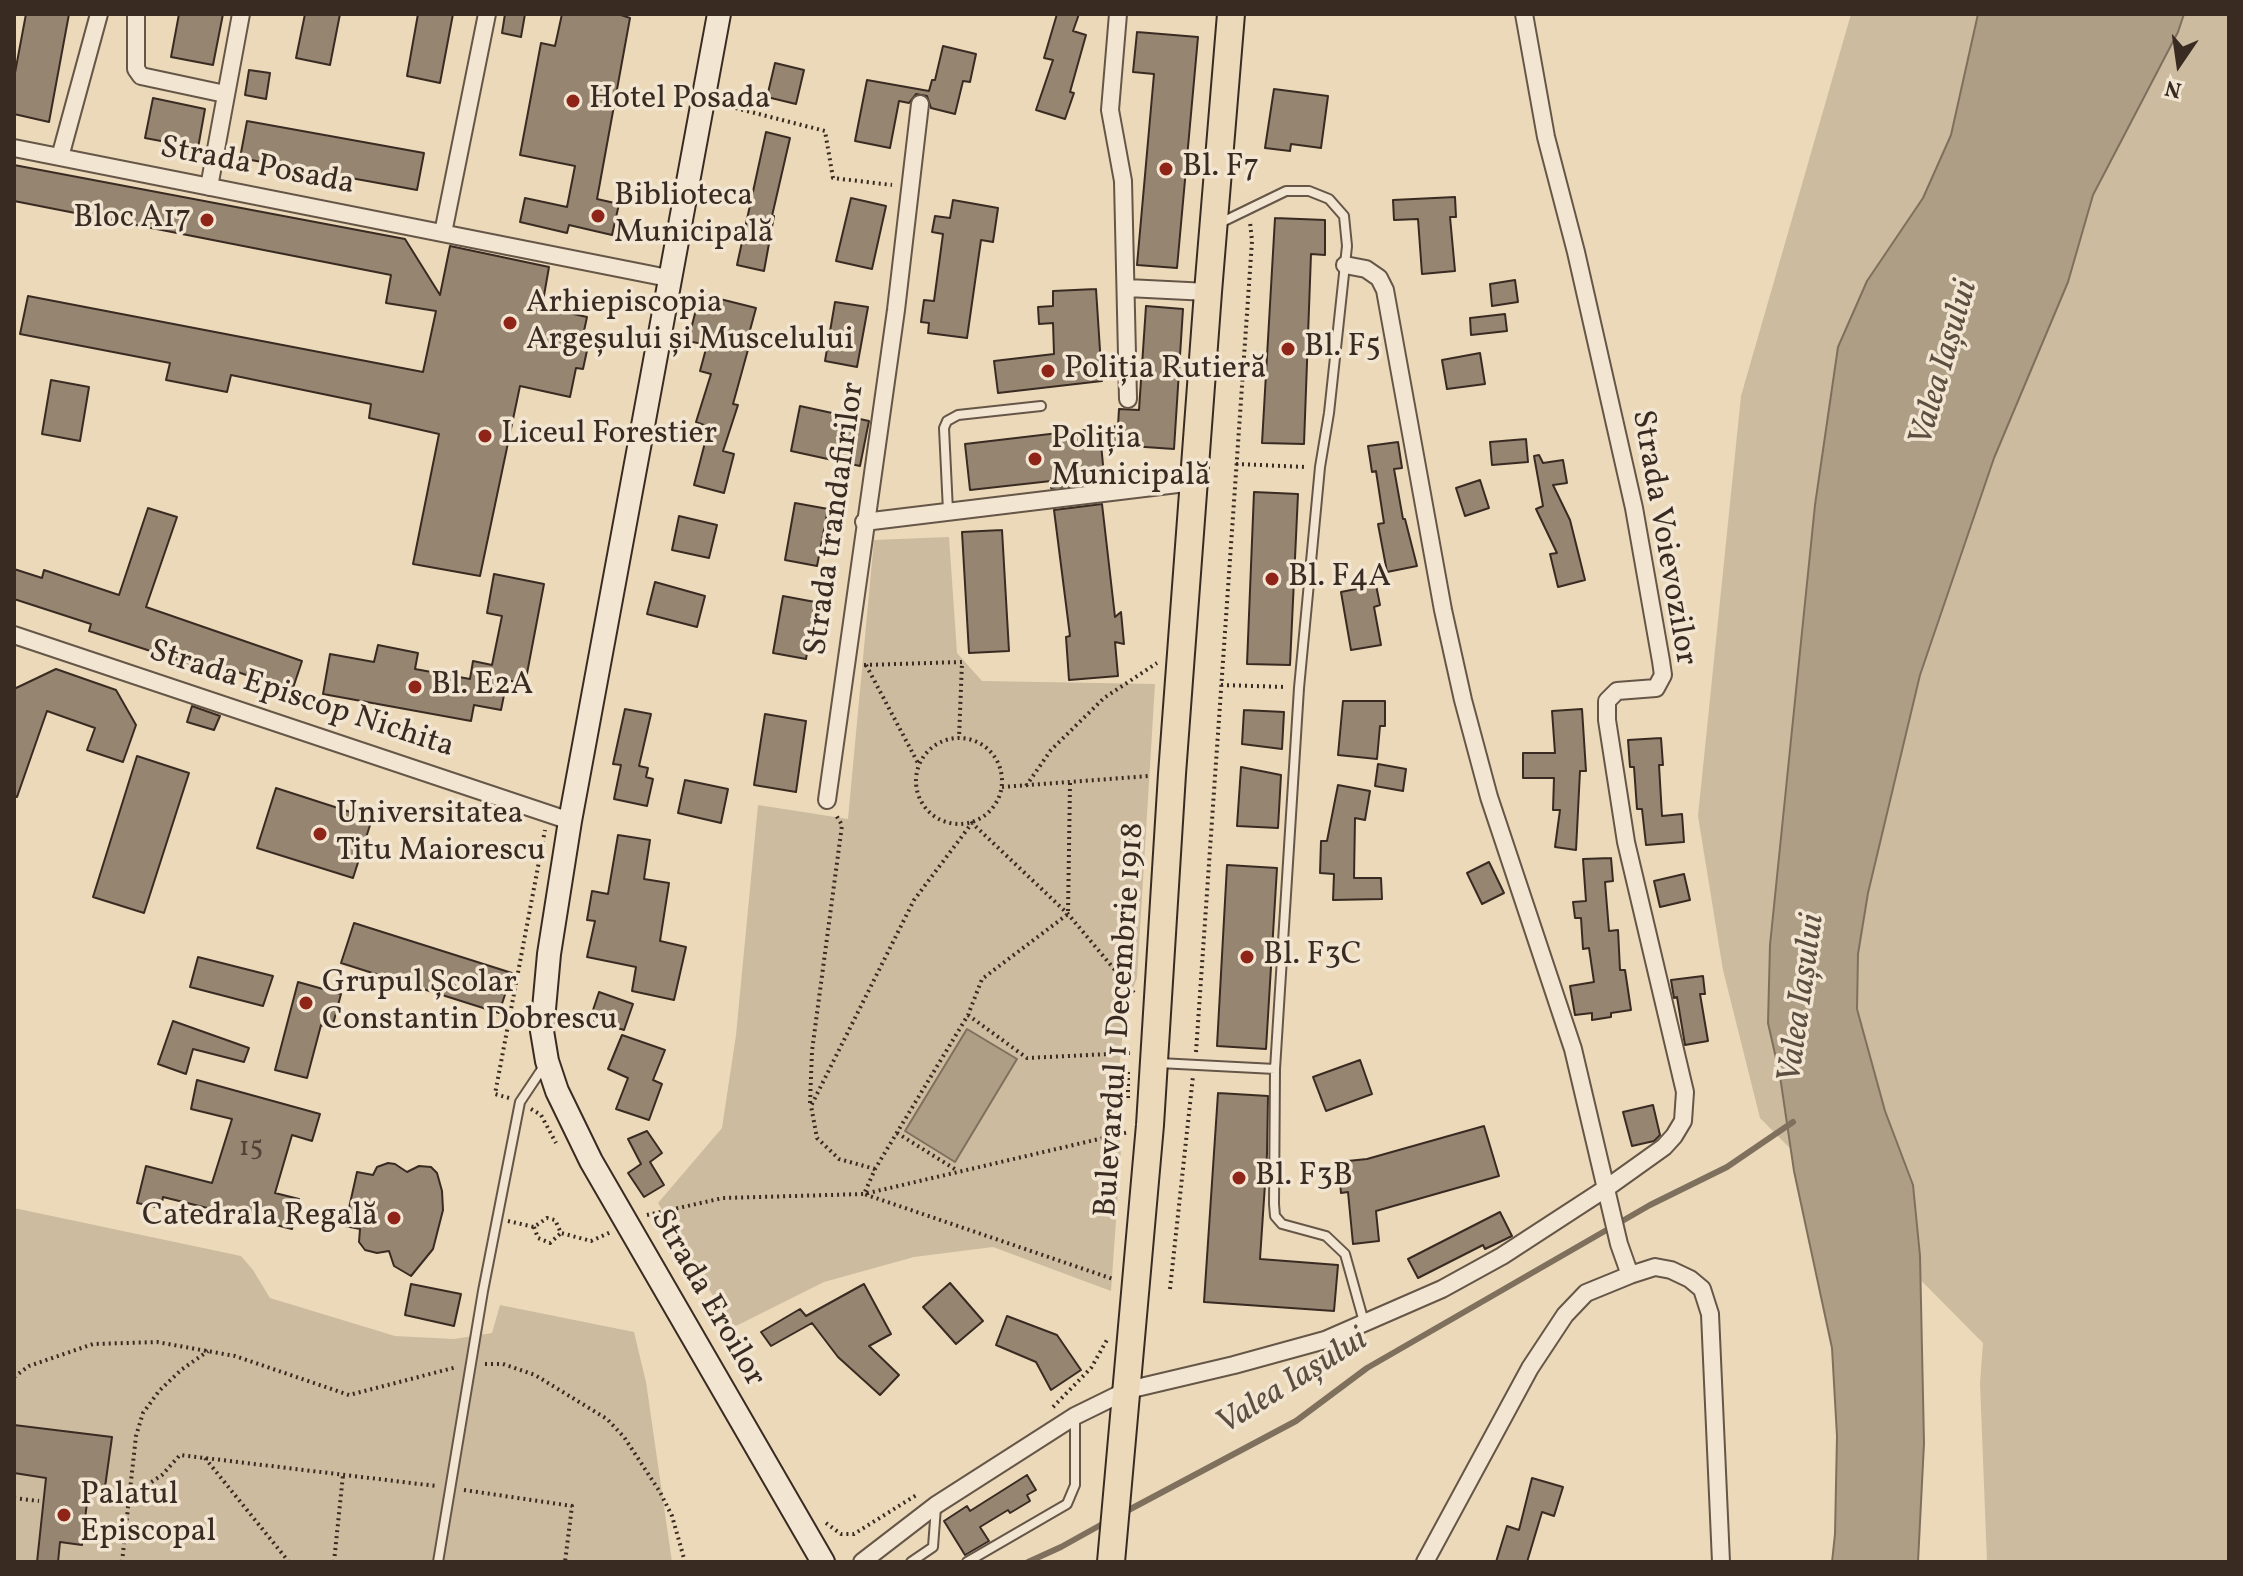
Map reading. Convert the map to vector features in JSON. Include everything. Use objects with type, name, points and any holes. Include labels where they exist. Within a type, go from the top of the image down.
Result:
[{"type":"main road","name":"Strada Eroilor","points":[[719,14],[570,821],[543,1004],[542,1031],[547,1061],[562,1103],[591,1161],[823,1562]]},
{"type":"main road","name":"Bulevardul 1 Decembrie 1918","points":[[1111,1562],[1154,1063],[1194,482],[1231,14]]},
{"type":"street","points":[[60,157],[99,14]]},
{"type":"street","name":"Strada Posada","points":[[136,14],[136,69],[141,76],[225,94]]},
{"type":"street","points":[[209,187],[241,14]]},
{"type":"street","points":[[443,233],[487,14]]},
{"type":"street","points":[[1118,14],[1110,110],[1123,181],[1128,399]]},
{"type":"street","name":"Strada Voievozilor","points":[[862,1562],[936,1505],[1075,1416],[1128,1390],[1325,1340],[1442,1289],[1490,1263],[1608,1187],[1652,1156],[1674,1136],[1683,1121],[1685,1108],[1681,1075],[1626,842],[1607,720],[1610,696],[1617,691],[1656,688],[1663,675],[1634,508],[1576,252],[1546,137],[1524,14]]},
{"type":"street","name":"Strada trandafirilor","points":[[827,800],[896,310],[920,104]]},
{"type":"street","name":"Strada Posada","points":[[14,148],[668,278]]},
{"type":"street","points":[[1345,265],[1366,269],[1379,278],[1385,290],[1443,610],[1463,700],[1489,797],[1573,1049],[1619,1244],[1630,1275]]},
{"type":"street","points":[[1127,288],[1208,292]]},
{"type":"street","points":[[864,522],[1194,482]]},
{"type":"street","name":"Strada Episcop Nichita","points":[[14,635],[570,821]]},
{"type":"street","points":[[1425,1562],[1530,1368],[1565,1315],[1586,1293],[1655,1267],[1671,1270],[1702,1289],[1710,1314],[1721,1562]]},
{"type":"lane","points":[[1213,227],[1286,191],[1309,191],[1329,199],[1344,216],[1347,246],[1320,467],[1299,688],[1275,1069],[1275,1216],[1282,1224],[1326,1236],[1336,1243],[1345,1254],[1365,1323]]},
{"type":"lane","points":[[948,512],[944,428],[947,421],[958,415],[1041,406]]},
{"type":"lane","points":[[438,1562],[520,1102],[547,1061]]},
{"type":"lane","points":[[1154,1063],[1275,1069]]},
{"type":"lane","points":[[967,1562],[1067,1504],[1075,1485],[1075,1416]]},
{"type":"lane","points":[[911,1562],[933,1547],[936,1505]]},
{"type":"path","points":[[702,99],[825,131],[833,178],[910,188]]},
{"type":"path","points":[[1170,1289],[1195,1065],[1252,241],[1249,209]]},
{"type":"path","points":[[1236,464],[1320,467]]},
{"type":"path","points":[[1026,786],[1051,750],[1104,698],[1167,656]]},
{"type":"path","points":[[845,666],[962,662],[959,738]]},
{"type":"path","points":[[866,665],[919,765]]},
{"type":"path","points":[[1221,685],[1299,688]]},
{"type":"path","points":[[959,738],[973,740],[994,756],[1001,769],[1001,787],[994,807],[972,823],[958,825],[944,822],[932,815],[917,792],[919,765],[935,745],[959,738]]},
{"type":"path","points":[[1001,787],[1159,775]]},
{"type":"path","points":[[1068,914],[1070,783]]},
{"type":"path","points":[[827,800],[842,825],[813,1037],[809,1085],[811,1106],[817,1138],[839,1159],[875,1169]]},
{"type":"path","points":[[972,823],[1068,914],[1144,1005]]},
{"type":"path","points":[[811,1106],[914,900],[972,823]]},
{"type":"path","points":[[864,1194],[875,1169],[968,1015],[982,979],[1068,914]]},
{"type":"path","points":[[968,1015],[1027,1058],[1130,1053]]},
{"type":"path","points":[[644,1216],[723,1198],[864,1194],[1135,1130]]},
{"type":"path","points":[[897,1133],[958,1171]]},
{"type":"path","points":[[864,1194],[1123,1282]]},
{"type":"path","points":[[498,1218],[534,1227],[547,1218],[555,1220],[561,1233]]},
{"type":"path","points":[[534,1227],[538,1238],[550,1243],[561,1233]]},
{"type":"path","points":[[561,1233],[591,1241],[611,1232]]},
{"type":"path","points":[[1047,1413],[1091,1368],[1109,1337]]},
{"type":"path","points":[[14,1377],[29,1366],[93,1344],[157,1342],[235,1356],[349,1395],[471,1364],[503,1364],[535,1375],[576,1397],[607,1419],[624,1437],[672,1516],[685,1562]]},
{"type":"path","points":[[122,1562],[136,1436],[143,1413],[159,1391],[181,1370],[208,1351]]},
{"type":"path","points":[[129,1489],[144,1487],[162,1475],[180,1455],[450,1487],[572,1506],[565,1562]]},
{"type":"path","points":[[204,1458],[289,1562]]},
{"type":"path","points":[[334,1562],[343,1475]]},
{"type":"path","points":[[818,1511],[826,1524],[841,1534],[854,1534],[922,1491]]},
{"type":"path","points":[[14,1498],[39,1501]]},
{"type":"shaded area","points":[[1851,14],[2229,14],[2229,1562],[1987,1562],[1980,1383],[1983,1343],[1760,1118],[1723,970],[1698,816],[1741,396]]},
{"type":"shaded area","points":[[949,537],[957,653],[982,681],[1155,684],[1137,978],[1125,1009],[1116,1100],[1121,1150],[1111,1291],[993,1247],[914,1257],[824,1282],[732,1328],[658,1203],[722,1128],[736,1035],[758,805],[848,819],[874,540]]},
{"type":"shaded area","points":[[14,1208],[241,1256],[270,1298],[395,1336],[454,1339],[492,1333],[500,1305],[634,1332],[646,1382],[672,1562],[14,1562]]},
{"type":"water","points":[[1978,14],[2184,14],[2178,32],[2093,195],[2068,282],[1994,458],[1920,675],[1868,893],[1858,954],[1857,1009],[1885,1111],[1913,1185],[1920,1256],[1924,1443],[1918,1562],[1832,1562],[1837,1436],[1832,1348],[1794,1171],[1780,1076],[1768,1023],[1770,945],[1815,505],[1838,347],[1867,281],[1923,198],[1951,135]]},
{"type":"water","points":[[967,1029],[1017,1059],[955,1162],[905,1131]]},
{"type":"building","points":[[26,14],[69,14],[49,122],[14,114],[14,78]]},
{"type":"building","points":[[179,14],[223,14],[213,65],[171,57]]},
{"type":"building","points":[[305,14],[340,14],[330,65],[296,58]]},
{"type":"building","points":[[418,14],[453,14],[440,83],[407,76]]},
{"type":"building","points":[[505,14],[525,14],[521,37],[502,33]]},
{"type":"building","name":"Hotel Posada","points":[[562,14],[618,14],[630,18],[597,199],[619,204],[612,235],[569,225],[567,233],[520,222],[525,198],[567,207],[575,166],[520,155],[541,43],[555,46]]},
{"type":"building","points":[[1057,14],[1079,14],[1073,31],[1086,35],[1070,92],[1074,93],[1065,119],[1036,110],[1053,60],[1044,58]]},
{"type":"building","name":"Bl. F7","points":[[1137,32],[1198,37],[1177,268],[1137,265],[1154,74],[1133,72]]},
{"type":"building","points":[[943,46],[976,54],[970,82],[963,81],[955,114],[931,108],[927,96],[916,94],[909,103],[899,101],[890,148],[855,141],[867,80],[929,91],[932,80],[935,80]]},
{"type":"building","points":[[775,63],[804,70],[796,104],[767,97]]},
{"type":"building","points":[[249,70],[270,73],[266,99],[245,95]]},
{"type":"building","points":[[1274,89],[1328,96],[1321,148],[1291,144],[1290,151],[1265,148]]},
{"type":"building","points":[[153,98],[205,109],[198,148],[145,138]]},
{"type":"building","points":[[247,121],[424,153],[417,190],[240,158]]},
{"type":"building","points":[[766,132],[790,138],[772,216],[764,271],[737,265]]},
{"type":"building","points":[[14,165],[405,239],[440,295],[450,246],[549,267],[542,307],[587,317],[581,345],[588,346],[583,369],[576,368],[570,397],[520,386],[480,576],[413,564],[439,434],[369,418],[371,404],[231,375],[227,392],[166,380],[170,363],[20,334],[28,296],[423,372],[436,311],[386,303],[391,275],[14,201]]},
{"type":"building","points":[[1455,197],[1456,217],[1450,217],[1455,271],[1422,274],[1418,219],[1394,220],[1393,200]]},
{"type":"building","points":[[851,198],[886,206],[872,269],[836,261]]},
{"type":"building","points":[[953,200],[998,208],[993,242],[981,240],[967,338],[928,333],[929,323],[921,322],[924,300],[934,301],[943,234],[932,232],[935,216],[950,218]]},
{"type":"building","name":"Bl. F5","points":[[1275,218],[1325,220],[1325,255],[1311,254],[1304,444],[1262,443]]},
{"type":"building","points":[[1515,280],[1518,302],[1492,306],[1490,284]]},
{"type":"building","points":[[1096,289],[1102,381],[998,393],[994,361],[1054,354],[1053,323],[1039,324],[1038,307],[1053,306],[1053,291]]},
{"type":"building","points":[[700,294],[756,308],[733,404],[738,405],[723,451],[734,454],[724,493],[694,485],[709,427],[696,422],[711,374],[700,371],[707,345],[688,341]]},
{"type":"building","points":[[835,302],[868,307],[857,367],[825,361]]},
{"type":"building","points":[[1146,306],[1183,309],[1174,449],[1101,444],[1104,475],[1098,475],[1099,482],[1051,488],[1051,481],[970,490],[965,444],[1118,426],[1119,409],[1139,410]]},
{"type":"building","points":[[1505,314],[1507,331],[1471,335],[1470,318]]},
{"type":"building","points":[[1480,353],[1485,384],[1447,389],[1442,360]]},
{"type":"building","points":[[51,380],[89,387],[80,441],[42,434]]},
{"type":"building","points":[[800,406],[869,421],[860,466],[791,451]]},
{"type":"building","points":[[1526,439],[1528,462],[1492,465],[1490,442]]},
{"type":"building","points":[[1398,442],[1402,468],[1394,469],[1403,519],[1417,566],[1387,572],[1378,524],[1384,523],[1376,471],[1372,472],[1368,446]]},
{"type":"building","points":[[1539,455],[1543,463],[1563,460],[1567,483],[1553,485],[1570,520],[1585,580],[1558,587],[1550,554],[1557,553],[1536,509],[1543,506],[1534,456]]},
{"type":"building","points":[[1480,480],[1489,508],[1465,516],[1456,488]]},
{"type":"building","name":"Bl. F4A","points":[[1254,492],[1298,494],[1290,665],[1247,664]]},
{"type":"building","points":[[795,503],[828,509],[817,566],[785,560]]},
{"type":"building","points":[[1102,504],[1115,617],[1121,612],[1124,644],[1115,642],[1118,676],[1069,680],[1066,637],[1070,636],[1054,510]]},
{"type":"building","points":[[148,508],[177,517],[146,607],[302,661],[292,691],[212,663],[209,670],[89,631],[91,624],[14,599],[14,569],[42,578],[44,570],[119,595]]},
{"type":"building","points":[[679,516],[717,525],[709,558],[672,550]]},
{"type":"building","points":[[1002,530],[1009,651],[969,653],[962,532]]},
{"type":"building","name":"Bl. E2A","points":[[494,574],[544,584],[525,684],[507,680],[501,710],[474,705],[471,721],[323,694],[330,654],[374,662],[378,645],[418,653],[415,669],[470,679],[473,661],[492,665],[502,616],[487,613]]},
{"type":"building","points":[[655,582],[705,596],[697,627],[647,614]]},
{"type":"building","points":[[1376,585],[1380,605],[1374,607],[1381,645],[1351,650],[1341,592]]},
{"type":"building","points":[[783,596],[815,602],[806,659],[773,653]]},
{"type":"building","points":[[56,669],[116,690],[136,725],[123,762],[87,750],[95,728],[47,711],[17,797],[14,796],[14,689]]},
{"type":"building","points":[[1343,701],[1385,701],[1385,726],[1380,726],[1377,759],[1338,755]]},
{"type":"building","points":[[192,706],[220,716],[214,730],[187,722]]},
{"type":"building","points":[[625,709],[651,714],[639,766],[648,768],[646,777],[653,779],[647,806],[614,799],[621,765],[613,764]]},
{"type":"building","points":[[1582,709],[1586,771],[1580,771],[1576,850],[1555,847],[1560,810],[1553,810],[1554,778],[1523,778],[1523,753],[1555,753],[1552,711]]},
{"type":"building","points":[[1244,710],[1284,712],[1282,749],[1242,744]]},
{"type":"building","points":[[765,714],[806,721],[796,792],[754,785]]},
{"type":"building","points":[[1661,738],[1662,816],[1682,814],[1684,842],[1646,845],[1642,809],[1637,809],[1634,767],[1630,767],[1628,740]]},
{"type":"building","points":[[137,756],[189,773],[144,913],[93,897]]},
{"type":"building","points":[[1378,764],[1406,769],[1403,791],[1375,786]]},
{"type":"building","points":[[1241,767],[1281,775],[1278,828],[1237,826]]},
{"type":"building","points":[[685,780],[728,789],[721,823],[678,813]]},
{"type":"building","points":[[1338,785],[1370,791],[1365,820],[1355,818],[1354,878],[1381,878],[1382,899],[1333,900],[1334,874],[1320,873],[1321,841],[1327,841]]},
{"type":"building","points":[[276,788],[372,819],[353,878],[257,848]]},
{"type":"building","points":[[618,835],[650,840],[644,879],[669,883],[660,941],[686,947],[674,1000],[632,991],[636,967],[587,957],[595,921],[587,920],[592,891],[608,894]]},
{"type":"building","points":[[1611,858],[1613,881],[1605,882],[1609,931],[1618,930],[1620,970],[1625,970],[1631,1010],[1592,1020],[1592,1013],[1575,1015],[1570,986],[1594,982],[1589,948],[1583,949],[1581,918],[1575,918],[1573,902],[1586,901],[1583,859]]},
{"type":"building","points":[[1489,862],[1504,893],[1482,904],[1467,873]]},
{"type":"building","name":"Bl. F3C","points":[[1227,865],[1277,868],[1266,1049],[1217,1046]]},
{"type":"building","points":[[1684,874],[1690,900],[1660,907],[1654,881]]},
{"type":"building","points":[[354,923],[512,973],[499,1013],[341,963]]},
{"type":"building","points":[[198,957],[273,976],[263,1006],[190,987]]},
{"type":"building","points":[[1703,976],[1705,994],[1700,994],[1708,1041],[1685,1045],[1671,980]]},
{"type":"building","points":[[298,982],[341,994],[332,1028],[321,1025],[307,1078],[275,1070]]},
{"type":"building","points":[[599,992],[633,1004],[624,1030],[590,1019]]},
{"type":"building","points":[[173,1021],[249,1048],[244,1062],[193,1049],[186,1074],[158,1064]]},
{"type":"building","points":[[622,1035],[665,1050],[653,1080],[662,1084],[649,1120],[616,1109],[628,1078],[608,1069]]},
{"type":"building","points":[[1360,1060],[1372,1094],[1326,1111],[1313,1077]]},
{"type":"building","points":[[197,1080],[320,1114],[312,1141],[292,1135],[275,1193],[299,1199],[292,1229],[163,1197],[161,1208],[137,1203],[146,1166],[212,1183],[232,1119],[191,1109]]},
{"type":"building","name":"Bl. F3B","points":[[1218,1093],[1268,1096],[1260,1259],[1338,1265],[1334,1311],[1204,1302]]},
{"type":"building","points":[[1653,1105],[1660,1135],[1654,1141],[1632,1146],[1623,1112]]},
{"type":"building","points":[[1484,1126],[1499,1176],[1376,1211],[1379,1241],[1353,1244],[1348,1192],[1341,1193],[1338,1162],[1367,1159]]},
{"type":"building","points":[[647,1131],[662,1153],[650,1162],[664,1185],[644,1197],[628,1173],[641,1164],[628,1139]]},
{"type":"building","name":"Catedrala Regală","points":[[388,1163],[407,1172],[419,1166],[431,1167],[437,1173],[442,1191],[443,1210],[433,1249],[411,1276],[394,1266],[389,1251],[377,1253],[365,1250],[359,1242],[360,1229],[345,1226],[357,1172],[373,1175],[377,1167]]},
{"type":"building","points":[[1500,1212],[1512,1236],[1485,1249],[1483,1245],[1418,1278],[1408,1259]]},
{"type":"building","points":[[950,1283],[983,1321],[956,1344],[923,1307]]},
{"type":"building","points":[[411,1284],[461,1294],[454,1326],[405,1315]]},
{"type":"building","points":[[864,1284],[891,1334],[869,1346],[899,1375],[880,1395],[838,1357],[812,1323],[771,1346],[761,1332],[800,1309],[806,1316]]},
{"type":"building","points":[[1007,1316],[1057,1335],[1081,1370],[1051,1390],[1036,1362],[996,1345]]},
{"type":"building","name":"Palatul Episcopal","points":[[14,1425],[112,1437],[105,1487],[89,1485],[82,1545],[60,1542],[58,1562],[37,1562],[46,1478],[14,1473]]},
{"type":"building","points":[[1027,1475],[1036,1490],[1027,1495],[1030,1501],[980,1527],[989,1541],[965,1555],[944,1521],[967,1506],[970,1511]]},
{"type":"building","points":[[1532,1478],[1563,1487],[1554,1516],[1542,1512],[1527,1562],[1496,1562],[1507,1526],[1519,1530]]},
{"type":"waterway","name":"Valea Iașului","points":[[1123,1513],[1296,1421],[1367,1368],[1650,1205],[1727,1167],[1793,1122]]},
{"type":"waterway","name":"Valea Iașului","points":[[1028,1562],[1106,1522]]},
{"type":"place","name":"Hotel Posada","points":[[573,101]]},
{"type":"place","name":"Bl. F7","points":[[1166,169]]},
{"type":"place","name":"Biblioteca Municipală","points":[[598,216]]},
{"type":"place","name":"Bloc A17","points":[[207,220]]},
{"type":"place","name":"Arhiepiscopia Argeșului și Muscelului","points":[[510,323]]},
{"type":"place","name":"Bl. F5","points":[[1288,349]]},
{"type":"place","name":"Poliția Rutieră","points":[[1048,371]]},
{"type":"place","name":"Liceul Forestier","points":[[485,436]]},
{"type":"place","name":"Poliția Municipală","points":[[1035,459]]},
{"type":"place","name":"Bl. F4A","points":[[1272,579]]},
{"type":"place","name":"Bl. E2A","points":[[415,687]]},
{"type":"place","name":"Universitatea Titu Maiorescu","points":[[320,834]]},
{"type":"place","name":"Bl. F3C","points":[[1247,957]]},
{"type":"place","name":"Grupul Școlar Constantin Dobrescu","points":[[306,1003]]},
{"type":"place","name":"Bl. F3B","points":[[1239,1178]]},
{"type":"place","name":"Catedrala Regală","points":[[394,1218]]},
{"type":"place","name":"Palatul Episcopal","points":[[64,1515]]}]
